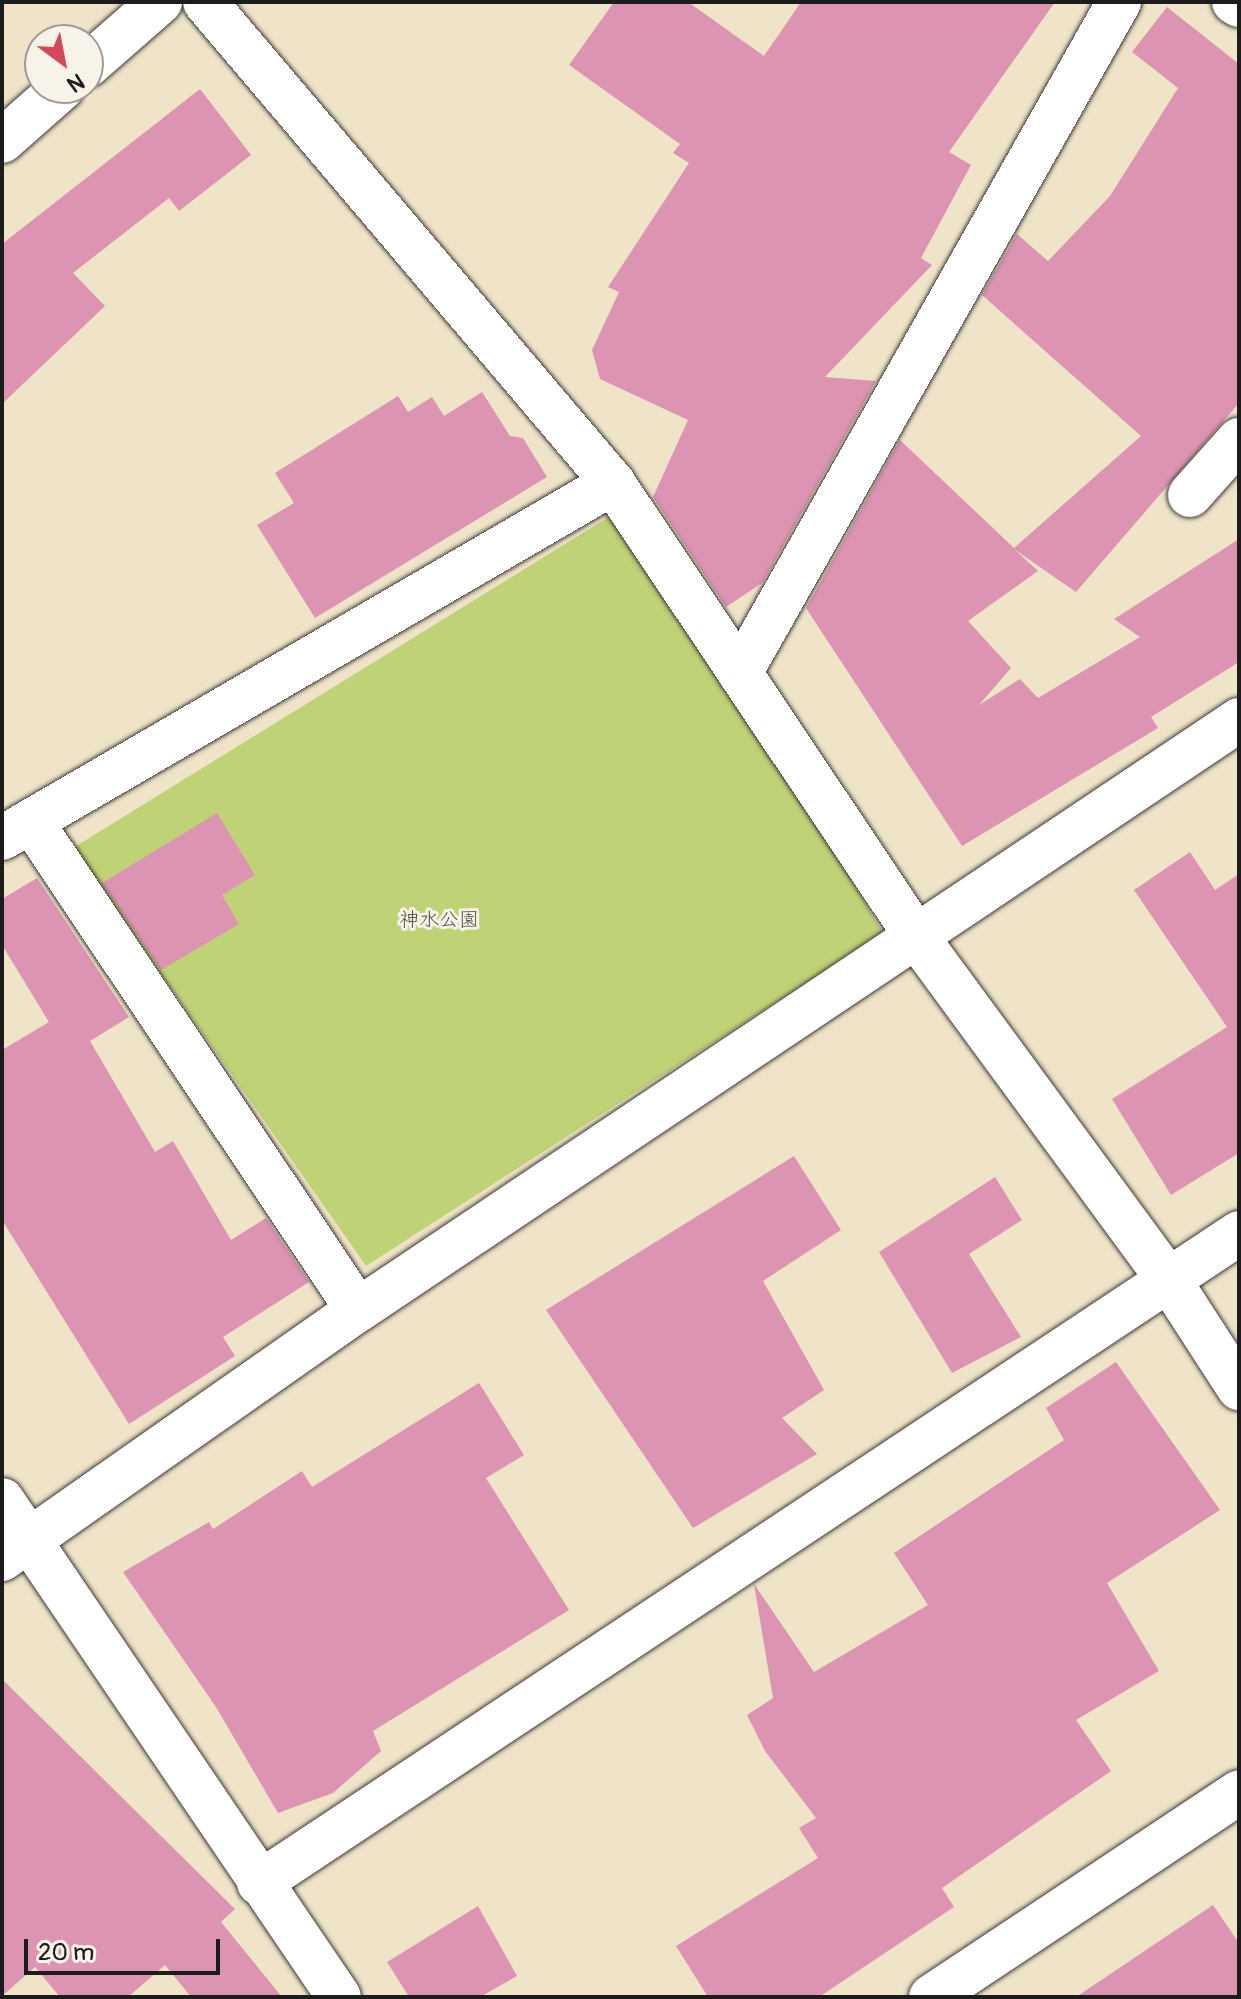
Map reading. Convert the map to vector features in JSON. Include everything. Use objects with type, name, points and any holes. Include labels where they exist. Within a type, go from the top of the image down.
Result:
[{"type":"street","points":[[104,51],[160,2]]},
{"type":"street","points":[[205,2],[613,483],[916,936],[1169,1280],[1239,1388]]},
{"type":"street","points":[[740,673],[1119,2]]},
{"type":"street","points":[[1234,2],[1239,5]]},
{"type":"street","points":[[2,141],[44,104]]},
{"type":"street","points":[[1190,495],[1239,440]]},
{"type":"street","points":[[358,1310],[17,830],[613,483]]},
{"type":"street","points":[[16,1549],[358,1310],[1239,720]]},
{"type":"street","points":[[259,1883],[1239,1233]]},
{"type":"street","points":[[2,1500],[16,1549],[339,1997]]},
{"type":"street","points":[[931,1997],[1239,1792]]},
{"type":"green space","name":"神水公園","points":[[628,505],[883,933],[366,1266],[73,848]]},
{"type":"building","points":[[614,2],[688,2],[764,56],[801,2],[1055,2],[949,152],[971,165],[921,258],[932,265],[825,377],[876,381],[762,583],[726,607],[653,497],[688,420],[600,379],[592,350],[619,292],[608,287],[689,163],[673,153],[680,144],[569,65]]},
{"type":"building","points":[[1167,7],[1239,64],[1239,403],[1076,592],[1014,549],[1038,571],[968,621],[1011,668],[979,705],[1020,679],[1038,698],[1140,637],[1114,619],[1239,539],[1239,662],[1151,717],[1158,728],[962,846],[806,608],[900,440],[1014,548],[1141,436],[982,295],[1017,234],[1048,261],[1110,196],[1178,88],[1132,52]]},
{"type":"building","points":[[200,89],[251,155],[179,211],[169,198],[73,273],[105,306],[2,404],[2,244]]},
{"type":"building","points":[[482,392],[510,436],[523,438],[547,477],[315,618],[257,525],[294,503],[275,473],[398,396],[408,412],[432,397],[444,416]]},
{"type":"building","points":[[217,813],[255,875],[222,895],[239,924],[161,970],[102,883]]},
{"type":"building","points":[[1190,852],[1215,890],[1239,874],[1239,1153],[1171,1195],[1112,1099],[1227,1027],[1134,890]]},
{"type":"building","points":[[37,878],[129,1017],[90,1041],[155,1152],[173,1141],[231,1240],[266,1218],[309,1282],[223,1337],[235,1356],[129,1424],[2,1220],[2,1050],[49,1022],[2,945],[2,899]]},
{"type":"building","points":[[794,1156],[841,1230],[763,1281],[824,1390],[782,1418],[817,1454],[693,1528],[546,1310]]},
{"type":"building","points":[[995,1177],[1022,1220],[969,1254],[1021,1337],[952,1373],[879,1252]]},
{"type":"building","points":[[1116,1362],[1220,1510],[1107,1583],[1159,1671],[1076,1720],[1111,1771],[942,1888],[954,1907],[819,1997],[708,1997],[676,1946],[818,1858],[799,1828],[816,1818],[765,1751],[747,1715],[773,1698],[754,1584],[814,1672],[928,1605],[894,1553],[1064,1440],[1046,1408]]},
{"type":"building","points":[[479,1383],[524,1455],[486,1478],[569,1610],[373,1731],[381,1751],[333,1793],[278,1813],[216,1707],[123,1572],[209,1522],[213,1529],[302,1471],[312,1487]]},
{"type":"building","points":[[2,1679],[235,1909],[221,1922],[282,1997],[191,1997],[165,1965],[128,1997],[60,1997],[35,1967],[2,1996]]},
{"type":"building","points":[[1213,1905],[1239,1943],[1239,1997],[1076,1997]]},
{"type":"building","points":[[478,1906],[517,1976],[480,1997],[409,1997],[387,1962]]}]
